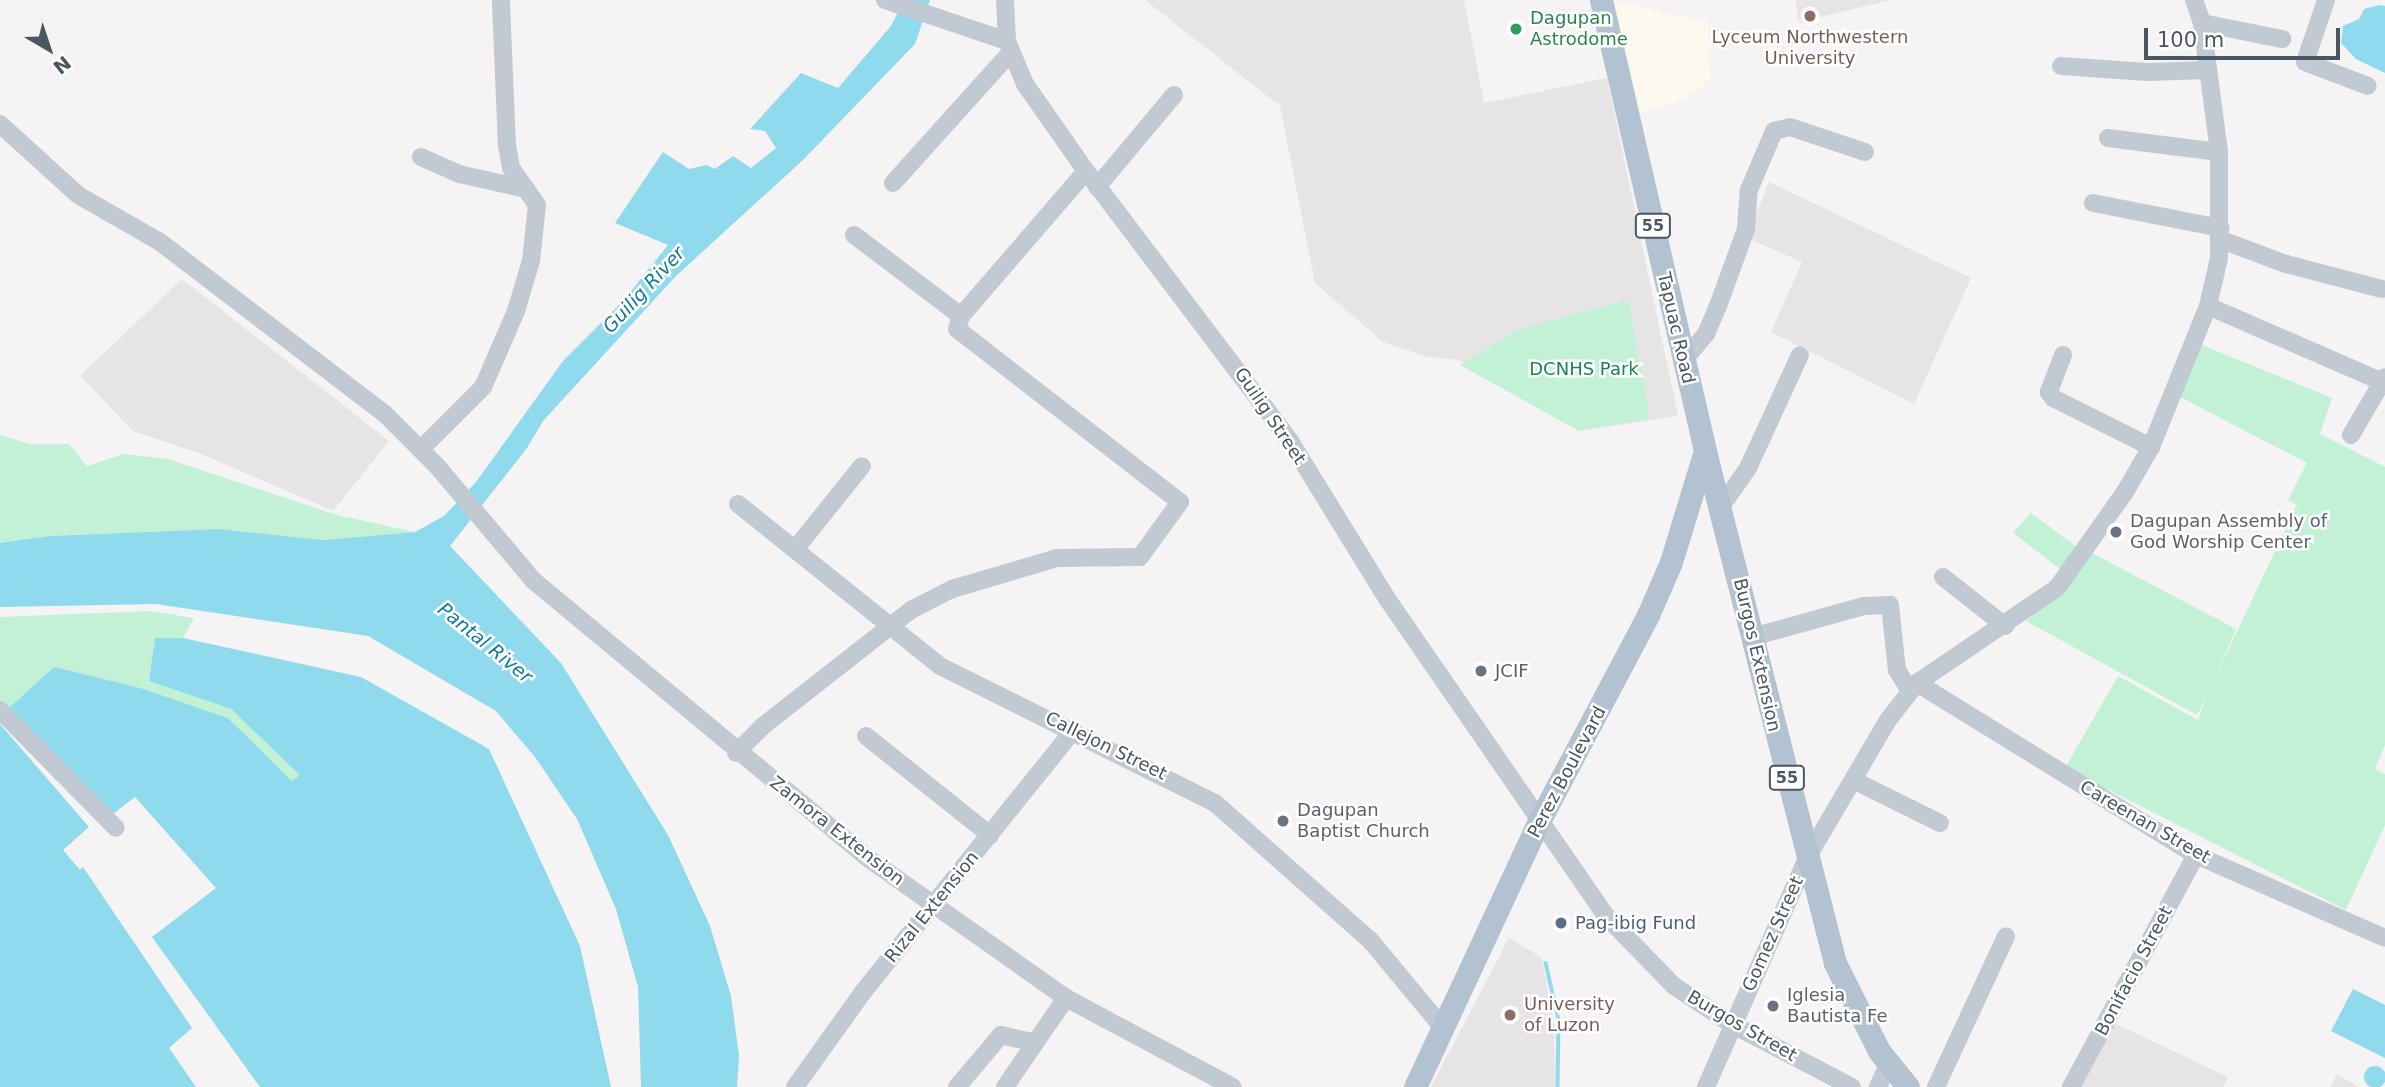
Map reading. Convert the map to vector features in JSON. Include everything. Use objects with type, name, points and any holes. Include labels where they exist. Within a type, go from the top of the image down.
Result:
[{"type":"main road","name":"Tapuac Road","points":[[1601,0],[1705,451]]},
{"type":"main road","name":"Perez Boulevard","points":[[1415,1087],[1539,821],[1652,606],[1685,520],[1705,451]]},
{"type":"main road","name":"Burgos Extension","points":[[1705,451],[1835,963],[1888,1065],[1908,1087]]},
{"type":"street","points":[[421,449],[483,387],[502,346],[531,261],[537,205],[511,168],[507,146],[501,0]]},
{"type":"street","points":[[887,0],[1009,47],[893,183]]},
{"type":"street","points":[[1752,637],[1864,606],[1890,605],[1897,670],[1913,687],[2057,588],[2125,492],[2151,447],[2208,306],[2220,233],[2219,152],[2202,23],[2194,0]]},
{"type":"street","points":[[2326,0],[2305,62],[2368,86]]},
{"type":"street","name":"Guilig Street","points":[[1004,7],[1009,47],[1025,84],[1097,187],[1283,431],[1388,600],[1539,821]]},
{"type":"street","points":[[2202,23],[2282,40]]},
{"type":"street","points":[[2061,66],[2148,72],[2208,70]]},
{"type":"street","points":[[1097,187],[1174,95]]},
{"type":"street","name":"Zamora Extension","points":[[0,124],[78,195],[160,242],[384,413],[421,449],[534,581],[736,753],[869,859],[1066,998],[1233,1087]]},
{"type":"street","points":[[1684,360],[1706,334],[1718,306],[1746,229],[1749,190],[1774,131],[1790,127],[1865,152]]},
{"type":"street","points":[[2108,138],[2219,152]]},
{"type":"street","points":[[421,157],[459,174],[526,189]]},
{"type":"street","points":[[736,753],[888,627],[937,596],[988,577],[1057,558],[1140,557],[1180,502],[962,335],[956,323],[1086,171]]},
{"type":"street","points":[[2094,203],[2220,233],[2286,264],[2382,289]]},
{"type":"street","points":[[854,235],[961,316]]},
{"type":"street","points":[[2208,306],[2384,380],[2351,435]]},
{"type":"street","points":[[1720,508],[1748,468],[1800,355]]},
{"type":"street","points":[[2063,355],[2049,392],[2053,398],[2151,447]]},
{"type":"street","points":[[796,548],[862,467]]},
{"type":"street","name":"Callejon Street","points":[[738,504],[796,548],[888,627],[940,666],[1185,784],[1242,823],[1370,940],[1443,1028]]},
{"type":"street","points":[[1942,577],[2005,626]]},
{"type":"street","name":"Gomez Street","points":[[1706,1087],[1807,858],[1913,687]]},
{"type":"street","name":"Careenan Street","points":[[1913,687],[2196,855],[2385,938]]},
{"type":"street","points":[[0,710],[116,828]]},
{"type":"street","name":"Rizal Extension","points":[[795,1087],[934,904],[1074,730]]},
{"type":"street","points":[[866,736],[990,835]]},
{"type":"street","points":[[1853,780],[1940,823]]},
{"type":"street","name":"Burgos Street","points":[[1539,821],[1632,946],[1674,986],[1733,1025],[1852,1087]]},
{"type":"street","name":"Bonifacio Street","points":[[2071,1087],[2196,855]]},
{"type":"street","points":[[1936,1087],[2006,936]]},
{"type":"street","points":[[1005,1087],[1066,998]]},
{"type":"street","points":[[957,1087],[1001,1035],[1035,1043]]},
{"type":"street","points":[[1878,1087],[1888,1065]]},
{"type":"shaded area","points":[[1145,0],[1464,0],[1484,103],[1607,78],[1678,416],[1579,431],[1458,360],[1428,357],[1383,342],[1315,283],[1280,106]]},
{"type":"shaded area","name":"Lyceum Northwestern University","points":[[1795,0],[1891,0],[1799,22]]},
{"type":"shaded area","points":[[1614,1],[1708,22],[1710,80],[1684,100],[1641,112]]},
{"type":"shaded area","points":[[1769,182],[1971,278],[1914,404],[1771,332],[1802,262],[1747,238]]},
{"type":"shaded area","points":[[182,279],[389,441],[333,511],[204,455],[133,431],[80,376]]},
{"type":"shaded area","name":"University of Luzon","points":[[1509,938],[1541,957],[1554,1021],[1555,1087],[1431,1087]]},
{"type":"shaded area","points":[[2108,1020],[2228,1077],[2223,1087],[2071,1087]]},
{"type":"shaded area","points":[[2337,1074],[2359,1087],[2330,1087]]},
{"type":"green space","name":"DCNHS Park","points":[[1628,300],[1650,418],[1579,431],[1460,365],[1519,329]]},
{"type":"green space","points":[[2197,343],[2332,398],[2320,434],[2385,467],[2385,745],[2375,769],[2385,774],[2385,825],[2346,910],[2065,768],[2118,676],[2198,720],[2206,698],[2197,715],[2026,621],[2059,590],[2088,551],[2236,629],[2211,686],[2297,505],[2288,500],[2307,463],[2180,397]]},
{"type":"green space","points":[[0,435],[30,444],[69,444],[87,466],[124,454],[168,459],[337,515],[415,532],[324,540],[218,529],[49,536],[0,543]]},
{"type":"green space","points":[[2031,513],[2077,547],[2060,569],[2013,533]]},
{"type":"green space","points":[[151,611],[194,618],[183,638],[155,638],[149,681],[231,709],[301,774],[293,782],[228,718],[7,710],[0,703],[0,617]]},
{"type":"water","points":[[904,0],[930,0],[915,44],[803,160],[676,276],[543,421],[527,448],[450,546],[561,663],[668,835],[710,926],[731,996],[739,1056],[737,1087],[641,1087],[638,987],[616,909],[577,819],[535,757],[496,711],[368,636],[156,604],[0,607],[0,543],[49,536],[218,529],[324,540],[415,532],[444,516],[476,482],[563,361],[624,300],[668,245],[615,223],[663,152],[689,169],[706,165],[715,169],[733,156],[751,168],[776,148],[765,131],[750,129],[801,73],[838,88],[891,26]]},
{"type":"water","points":[[2385,6],[2385,73],[2356,59],[2341,43],[2343,26],[2359,19],[2364,9]]},
{"type":"water","points":[[155,638],[183,638],[361,677],[489,749],[580,946],[611,1087],[260,1087],[152,937],[216,888],[135,797],[109,817],[7,710],[54,667],[140,688],[228,718],[292,781],[300,775],[231,709],[149,681]]},
{"type":"water","points":[[0,724],[89,827],[63,850],[80,870],[83,867],[192,1028],[169,1048],[196,1087],[0,1087]]},
{"type":"water","points":[[2353,989],[2385,1005],[2385,1058],[2331,1031]]},
{"type":"water","points":[[2375,1066],[2383,1069],[2386,1077],[2383,1085],[2375,1088],[2367,1085],[2364,1077],[2367,1069]]},
{"type":"waterway","points":[[1546,963],[1559,1020],[1558,1087]]},
{"type":"place","name":"Lyceum Northwestern University","points":[[1810,16]]},
{"type":"place","name":"Dagupan Astrodome","points":[[1516,29]]},
{"type":"place","name":"Dagupan Assembly of God Worship Center","points":[[2116,532]]},
{"type":"place","name":"JCIF","points":[[1481,671]]},
{"type":"place","name":"Dagupan Baptist Church","points":[[1283,821]]},
{"type":"place","name":"Pag-ibig Fund","points":[[1561,923]]},
{"type":"place","name":"Iglesia Bautista Fe","points":[[1773,1006]]},
{"type":"place","name":"University of Luzon","points":[[1510,1015]]},
{"type":"water label","name":"Guilig River","points":[[644,290]]},
{"type":"water label","name":"Pantal River","points":[[485,643]]}]
